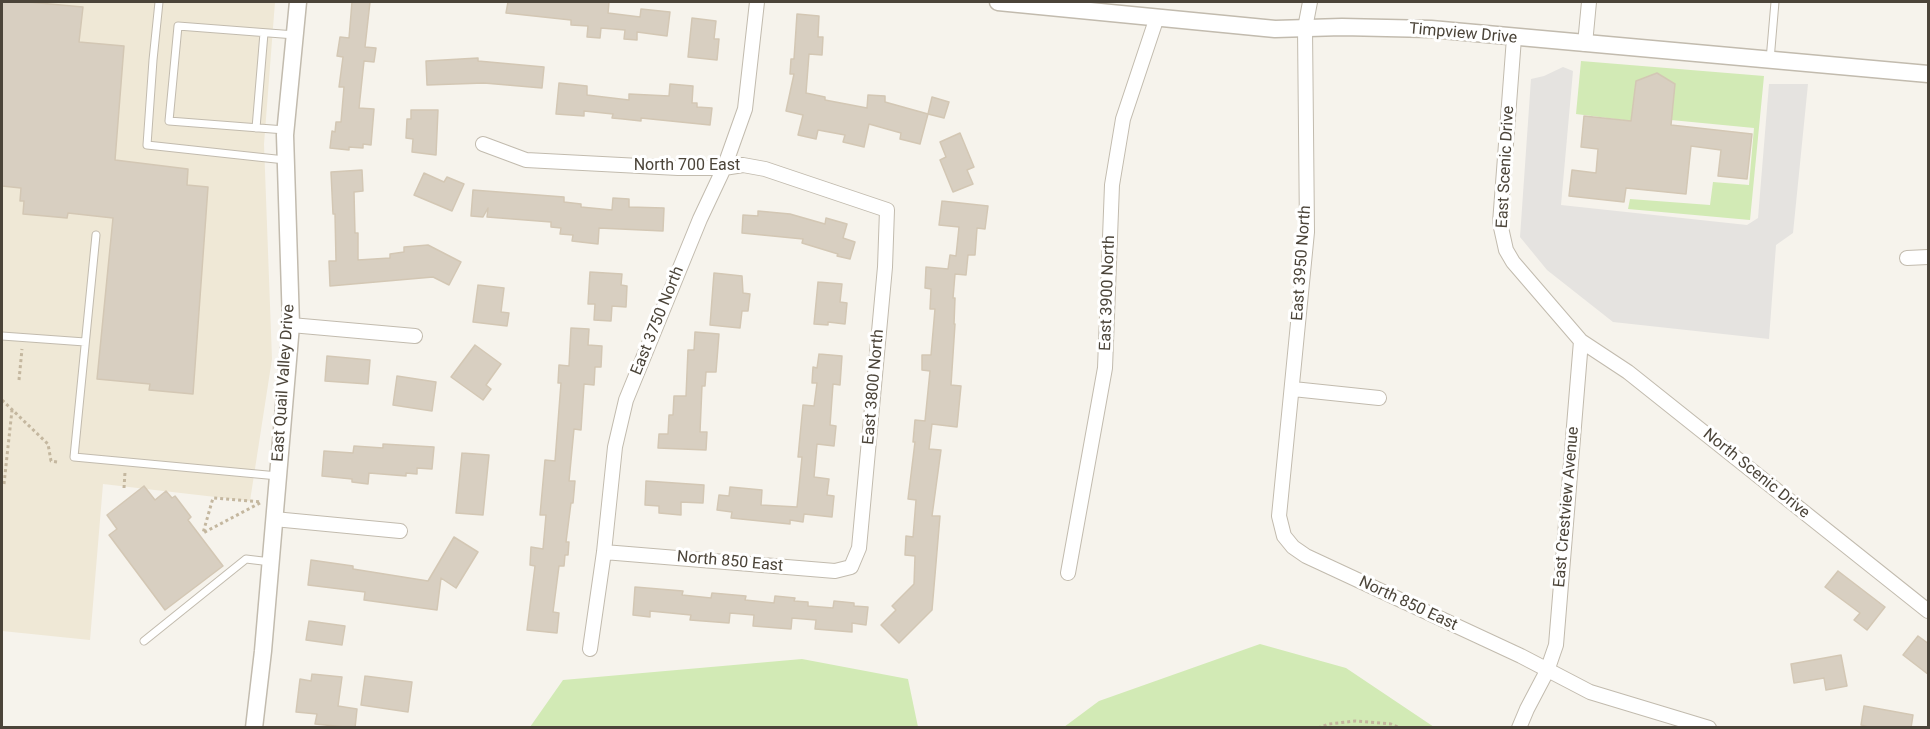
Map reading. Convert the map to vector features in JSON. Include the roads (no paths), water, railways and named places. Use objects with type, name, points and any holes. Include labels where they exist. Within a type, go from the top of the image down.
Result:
[{"type":"street","name":"East Quail Valley Drive","points":[[254,728],[271,562],[270,508],[278,476],[291,325],[285,130],[298,2]]},
{"type":"street","name":"East 3750 North","points":[[590,650],[604,552],[615,447],[626,400],[700,219],[724,168],[745,109],[757,2]]},
{"type":"street","name":"Timpview Drive","points":[[998,2],[1275,29],[1342,27],[1431,29],[1929,74]]},
{"type":"street","name":"East 3950 North","points":[[1280,524],[1307,232],[1305,28],[1310,2]]},
{"type":"street","points":[[1585,44],[1588,2]]},
{"type":"street","name":"East 3900 North","points":[[1068,573],[1105,368],[1112,185],[1123,119],[1157,17]]},
{"type":"street","name":"East Scenic Drive","points":[[1514,38],[1500,224],[1502,237],[1513,262],[1581,341]]},
{"type":"street","name":"North 700 East","points":[[483,144],[526,160],[678,168],[724,168],[743,165],[765,169],[887,210]]},
{"type":"street","name":"East 3800 North","points":[[853,562],[859,548],[885,267],[887,210]]},
{"type":"street","points":[[1907,258],[1929,257]]},
{"type":"street","points":[[291,325],[415,336]]},
{"type":"street","name":"North Scenic Drive","points":[[1581,341],[1628,372],[1929,611]]},
{"type":"street","name":"East Crestview Avenue","points":[[1520,728],[1556,645],[1581,341]]},
{"type":"street","points":[[1293,389],[1378,398]]},
{"type":"street","points":[[270,508],[400,531]]},
{"type":"street","name":"North 850 East","points":[[1280,524],[1284,536],[1293,547],[1306,556],[1521,656],[1590,692],[1709,728]]},
{"type":"street","name":"North 850 East","points":[[604,552],[835,571],[851,567],[853,562]]},
{"type":"lane","points":[[159,2],[147,145],[286,160]]},
{"type":"lane","points":[[1770,60],[1775,2]]},
{"type":"lane","points":[[285,130],[169,121],[178,26],[295,35]]},
{"type":"lane","points":[[256,128],[264,33]]},
{"type":"lane","points":[[96,235],[74,457],[278,476]]},
{"type":"lane","points":[[2,336],[85,342]]},
{"type":"lane","points":[[144,640],[246,559],[271,562]]}]
